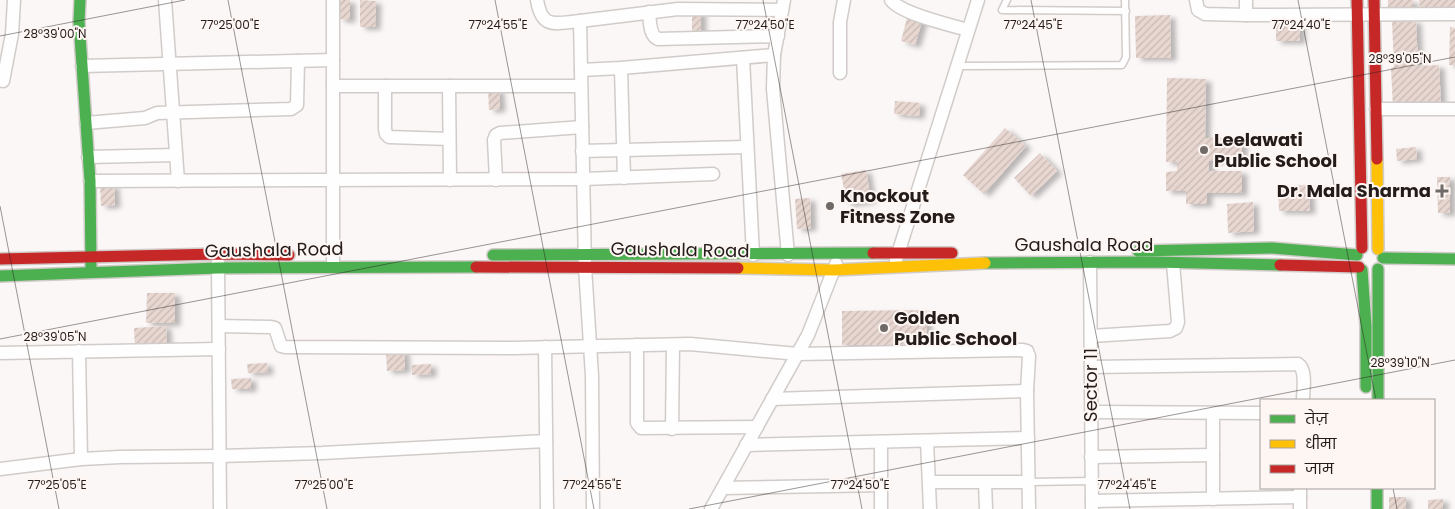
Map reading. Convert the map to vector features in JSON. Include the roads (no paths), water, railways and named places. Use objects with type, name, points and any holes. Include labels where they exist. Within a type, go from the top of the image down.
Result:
[{"type":"street","points":[[2,81],[12,34],[14,0]]},
{"type":"street","points":[[80,0],[79,22],[90,181],[91,272]]},
{"type":"street","points":[[165,0],[178,181]]},
{"type":"street","points":[[333,0],[333,259]]},
{"type":"street","points":[[537,0],[539,13],[545,20],[554,23],[649,12],[783,5],[774,55],[773,89],[788,255]]},
{"type":"street","points":[[840,73],[840,22],[844,0]]},
{"type":"street","points":[[891,0],[906,11],[968,30]]},
{"type":"street","points":[[894,267],[978,0]]},
{"type":"street","points":[[1196,0],[1198,10],[1205,14],[1246,16],[1455,14]]},
{"type":"street","points":[[1246,0],[1246,16]]},
{"type":"street","points":[[1357,0],[1359,251],[1356,259],[1361,269],[1366,326],[1366,399]]},
{"type":"street","points":[[1374,0],[1380,259],[1378,399]]},
{"type":"street","points":[[649,12],[652,32],[654,37],[658,39],[778,36]]},
{"type":"street","points":[[580,20],[585,261],[591,346],[593,509]]},
{"type":"street","points":[[581,70],[774,55]]},
{"type":"street","points":[[743,58],[746,147],[753,255]]},
{"type":"street","points":[[82,66],[333,60]]},
{"type":"street","points":[[86,124],[145,118],[157,113],[295,108],[297,105],[298,61]]},
{"type":"street","points":[[621,68],[624,178]]},
{"type":"street","points":[[333,86],[581,86]]},
{"type":"street","points":[[385,86],[385,129],[389,137],[449,139]]},
{"type":"street","points":[[450,86],[450,180]]},
{"type":"street","points":[[1376,109],[1455,109]]},
{"type":"street","points":[[496,180],[494,140],[496,135],[500,133],[582,127]]},
{"type":"street","points":[[582,151],[746,147]]},
{"type":"street","points":[[88,157],[176,154]]},
{"type":"street","points":[[90,181],[496,180],[624,178],[713,174]]},
{"type":"street","points":[[1359,251],[1370,246],[1380,259]]},
{"type":"street","name":"Gaushala Road","points":[[0,276],[218,268],[333,259],[585,261],[753,255],[1272,248],[1359,251]]},
{"type":"street","points":[[218,254],[220,509]]},
{"type":"street","name":"Gaushala Road","points":[[0,259],[218,254],[304,256]]},
{"type":"street","points":[[712,509],[808,335],[840,254]]},
{"type":"street","name":"Gaushala Road","points":[[478,255],[834,270],[1013,262],[1328,265],[1361,269]]},
{"type":"street","points":[[1380,259],[1455,259]]},
{"type":"street","points":[[1361,269],[1371,272],[1380,259]]},
{"type":"street","name":"Sector 11","points":[[1090,262],[1093,412],[1091,458],[1092,505]]},
{"type":"street","points":[[1090,336],[1170,331],[1176,328],[1178,322],[1173,263]]},
{"type":"street","points":[[219,326],[272,327],[275,328],[281,346],[285,347],[545,347],[690,344],[798,354],[1023,350],[1027,351],[1029,356],[1027,391],[1030,509]]},
{"type":"street","points":[[637,345],[637,422],[642,428],[757,427]]},
{"type":"street","points":[[672,429],[673,345]]},
{"type":"street","points":[[545,347],[547,509]]},
{"type":"street","points":[[0,353],[219,350]]},
{"type":"street","points":[[79,351],[81,459]]},
{"type":"street","points":[[1091,367],[1298,364],[1303,372],[1303,399]]},
{"type":"street","points":[[772,399],[1027,391]]},
{"type":"street","points":[[1093,412],[1260,413]]},
{"type":"street","points":[[1213,413],[1213,499]]},
{"type":"street","points":[[746,446],[1028,438]]},
{"type":"street","points":[[0,469],[81,459],[373,451],[546,441]]},
{"type":"street","points":[[927,441],[930,509]]},
{"type":"street","points":[[881,442],[882,509]]},
{"type":"street","points":[[1091,458],[1213,455]]},
{"type":"street","points":[[930,482],[1029,482]]},
{"type":"street","points":[[985,483],[986,509]]},
{"type":"street","points":[[723,488],[882,485]]},
{"type":"street","points":[[1366,489],[1366,509]]},
{"type":"street","points":[[1377,489],[1377,509]]},
{"type":"street","points":[[1092,505],[1144,505],[1213,499],[1300,498]]},
{"type":"lane","points":[[1007,0],[1002,10],[1126,11]]},
{"type":"lane","points":[[957,66],[1122,65],[1126,57],[1125,0]]},
{"type":"lane","points":[[1029,482],[1092,481]]},
{"type":"place","name":"Leelawati Public School","points":[[1204,150]]},
{"type":"place","name":"Dr. Mala Sharma","points":[[1442,191]]},
{"type":"place","name":"Knockout Fitness Zone","points":[[830,206]]},
{"type":"place","name":"Golden Public School","points":[[884,328]]}]
